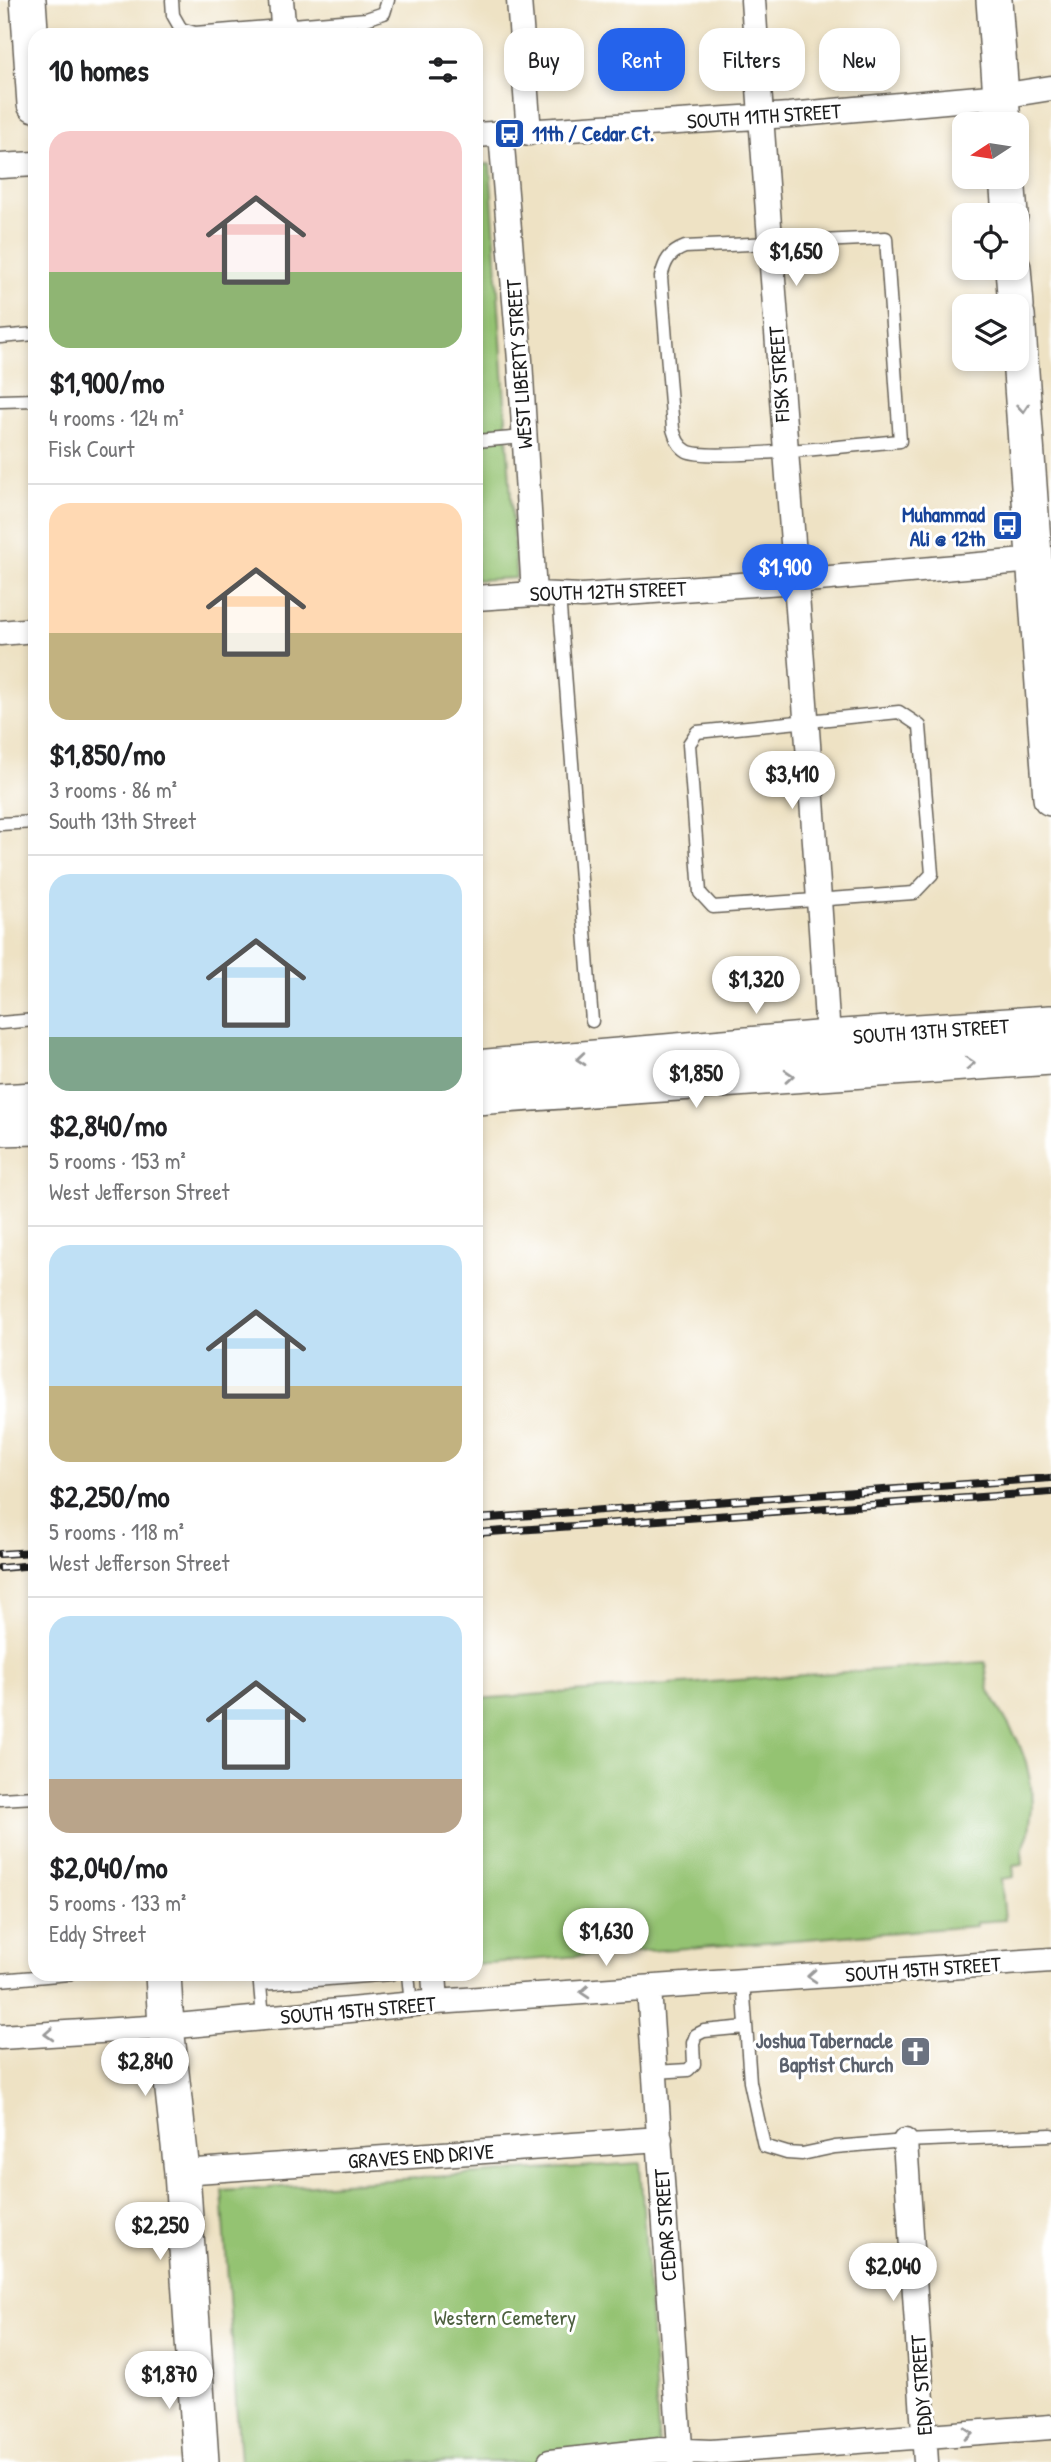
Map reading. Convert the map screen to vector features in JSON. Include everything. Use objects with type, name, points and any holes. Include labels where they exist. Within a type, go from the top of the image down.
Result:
[{"type":"street","points":[[28,0],[30,28]]},
{"type":"street","points":[[281,0],[284,28]]},
{"type":"street","points":[[519,0],[529,133]]},
{"type":"street","name":"FISK STREET","points":[[753,0],[820,898],[828,1038]]},
{"type":"street","points":[[994,0],[1002,110]]},
{"type":"street","name":"SOUTH 11TH STREET","points":[[483,135],[760,117],[1002,110],[1051,88]]},
{"type":"street","name":"WEST LIBERTY STREET","points":[[501,134],[534,594]]},
{"type":"street","points":[[0,166],[28,164]]},
{"type":"street","points":[[1025,371],[1040,482],[1034,560],[1051,798]]},
{"type":"street","name":"SOUTH 12TH STREET","points":[[483,598],[534,594],[582,596],[1034,560]]},
{"type":"street","points":[[0,633],[28,631]]},
{"type":"street","name":"SOUTH 13TH STREET","points":[[483,1067],[828,1038],[1051,1023]]},
{"type":"street","name":"SOUTH 13TH STREET","points":[[483,1097],[1051,1057]]},
{"type":"street","points":[[0,1102],[28,1100]]},
{"type":"street","points":[[0,1128],[28,1127]]},
{"type":"street","name":"SOUTH 15TH STREET","points":[[0,2037],[166,2027],[424,2004],[1051,1960]]},
{"type":"street","points":[[163,1981],[182,2172],[201,2462]]},
{"type":"street","points":[[424,2004],[432,1981]]},
{"type":"street","name":"CEDAR STREET","points":[[649,1988],[681,2456]]},
{"type":"street","name":"GRAVES END DRIVE","points":[[182,2172],[660,2139]]},
{"type":"street","name":"EDDY STREET","points":[[905,2141],[926,2462]]},
{"type":"street","points":[[550,2462],[660,2450],[681,2456],[1051,2427]]},
{"type":"lane","points":[[172,0],[173,15],[180,28]]},
{"type":"lane","points":[[299,28],[366,19],[384,13],[388,0]]},
{"type":"lane","points":[[886,238],[900,441],[785,451],[708,454],[689,453],[678,443],[673,429],[666,351],[661,276],[665,261],[674,251],[685,247],[770,243],[886,238]]},
{"type":"lane","points":[[0,337],[28,335]]},
{"type":"lane","points":[[0,401],[28,400]]},
{"type":"lane","points":[[483,440],[524,437]]},
{"type":"lane","points":[[559,595],[592,1021]]},
{"type":"lane","points":[[899,712],[920,726],[932,874],[914,893],[820,898],[713,907],[700,893],[689,744],[697,732],[899,712]]},
{"type":"lane","points":[[0,824],[28,822]]},
{"type":"lane","points":[[0,1023],[28,1021]]},
{"type":"lane","points":[[0,1799],[28,1797]]},
{"type":"lane","points":[[0,1980],[28,1978]]},
{"type":"lane","points":[[260,1981],[263,2018]]},
{"type":"lane","points":[[412,1981],[424,2004]]},
{"type":"lane","points":[[743,1981],[750,2082],[764,2146],[787,2153],[802,2154],[835,2147],[905,2141],[1051,2136]]},
{"type":"lane","points":[[655,2072],[688,2070],[694,2064],[693,2043],[696,2035],[704,2031],[746,2027]]},
{"type":"green space","points":[[483,164],[490,164],[516,578],[483,580]]},
{"type":"green space","points":[[985,1662],[989,1691],[1018,1741],[1031,1785],[1032,1808],[1029,1832],[1022,1852],[1023,1864],[1013,1865],[1014,1877],[1001,1879],[1005,1920],[976,1922],[976,1926],[483,1963],[483,1698]]},
{"type":"green space","name":"Western Cemetery","points":[[640,2163],[660,2462],[240,2462],[222,2191]]},
{"type":"railway","points":[[483,1519],[1051,1478]]},
{"type":"railway","points":[[483,1533],[1051,1492]]},
{"type":"railway","points":[[0,1554],[28,1552]]},
{"type":"railway","points":[[0,1568],[28,1566]]},
{"type":"place","name":"11th / Cedar Ct.","points":[[509,133]]},
{"type":"place","name":"Muhammad Ali @ 12th","points":[[1008,526]]},
{"type":"place","name":"Joshua Tabernacle Baptist Church","points":[[916,2052]]}]
